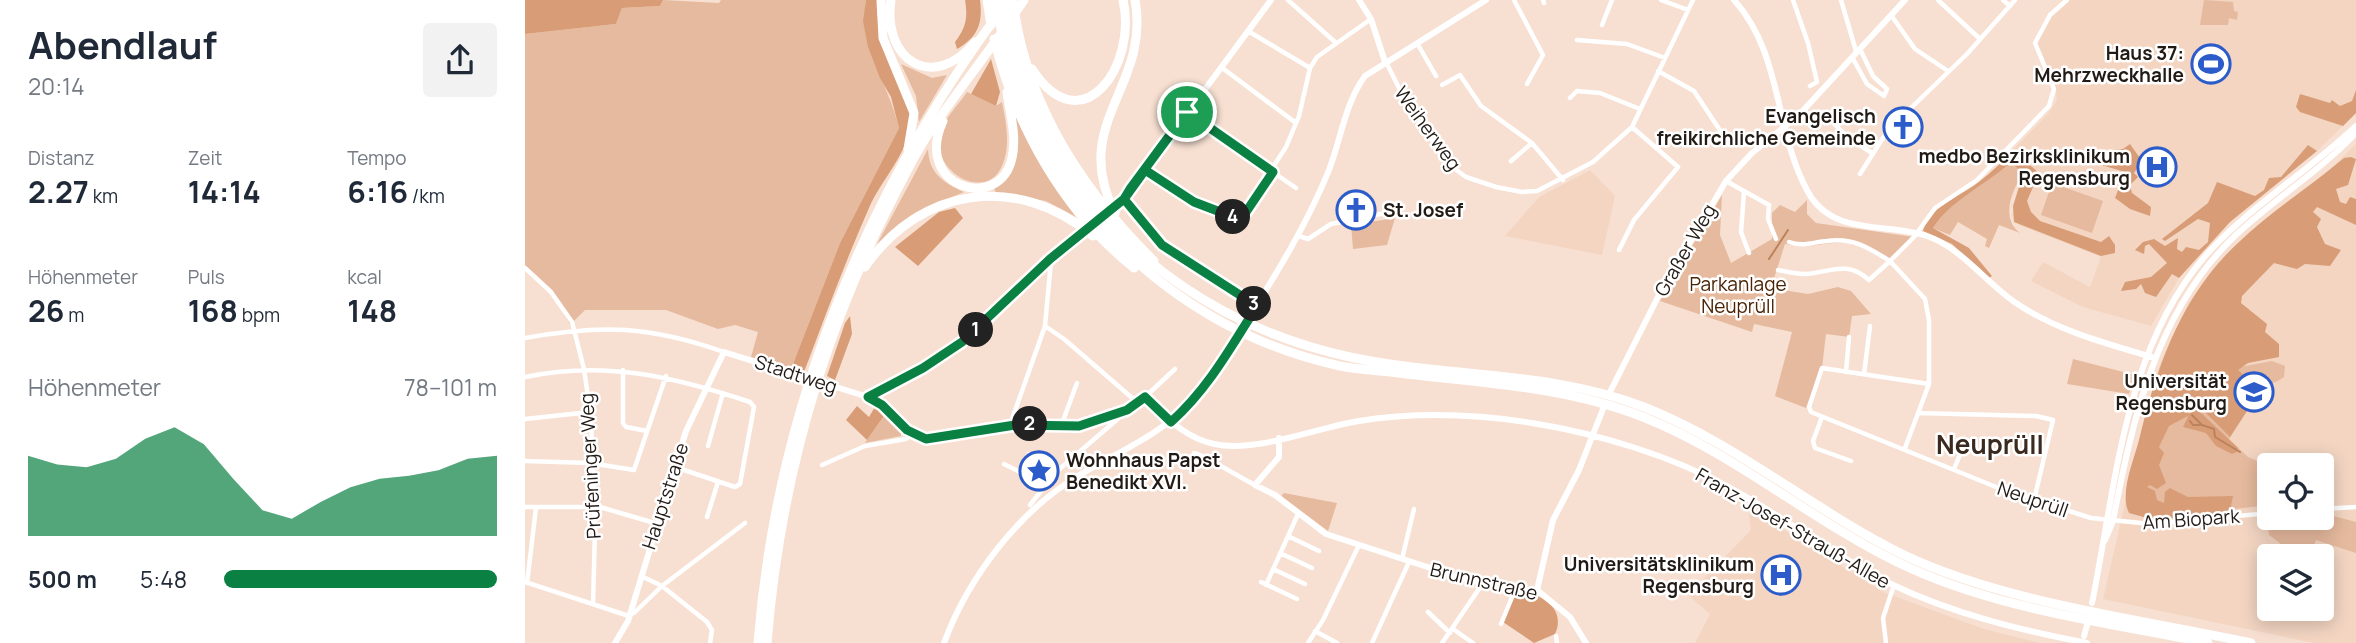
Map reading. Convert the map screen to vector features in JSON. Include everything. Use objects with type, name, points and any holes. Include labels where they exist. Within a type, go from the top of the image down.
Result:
[{"type":"highway","points":[[881,0],[883,38],[914,113],[907,156]]},
{"type":"highway","points":[[891,0],[891,17],[897,46],[908,59],[925,67],[942,68],[953,63],[986,31]]},
{"type":"highway","points":[[988,0],[996,50],[1033,145],[1059,186],[1089,225],[1122,259]]},
{"type":"highway","points":[[1021,42],[1037,76],[1053,92],[1078,99],[1094,94],[1108,83],[1121,59],[1126,30],[1123,0]]},
{"type":"highway","points":[[1123,227],[1102,183],[1100,150],[1105,123],[1128,74],[1137,46],[1135,0]]},
{"type":"highway","points":[[758,643],[780,488],[804,395],[847,277],[907,156],[1004,1]]},
{"type":"highway","points":[[1004,1],[1017,22],[1026,66],[1051,125],[1073,164],[1123,227],[1180,286]]},
{"type":"highway","points":[[1004,1],[1010,32],[1037,113],[1065,166],[1122,239],[1180,286],[1234,318],[1309,347],[1352,358],[1543,380],[1626,400],[1715,441],[1864,533],[1934,568],[2005,591],[2251,643]]},
{"type":"highway","points":[[1004,1],[1003,41],[1035,129],[1069,187],[1097,224],[1168,289],[1238,331],[1304,357],[1343,367],[1542,390],[1624,410],[1700,443],[1850,536],[1932,577],[2029,606],[2208,643]]},
{"type":"highway","points":[[767,643],[781,530],[795,465],[816,387],[849,292],[904,177],[947,110],[1024,1]]},
{"type":"highway","points":[[947,110],[934,149],[943,173],[950,181],[967,187],[993,184],[1005,174],[1012,156],[1006,80]]},
{"type":"highway","points":[[849,292],[874,254],[907,223],[944,204],[979,197],[1016,198],[1054,209],[1160,287],[1168,289]]},
{"type":"street","points":[[868,397],[923,368],[962,342],[1050,259],[1121,200],[1271,0]]},
{"type":"street","points":[[1288,0],[1335,42]]},
{"type":"street","points":[[1359,0],[1371,19],[1385,62]]},
{"type":"street","points":[[944,643],[971,590],[1018,526],[1053,493],[1126,452],[1171,422],[1198,396],[1299,236],[1331,166],[1359,84],[1385,62],[1486,0]]},
{"type":"street","points":[[1514,0],[1543,55],[1527,84]]},
{"type":"street","points":[[1602,25],[1612,0]]},
{"type":"street","points":[[1661,0],[1688,10]]},
{"type":"street","points":[[1619,250],[1634,220],[1678,167],[1632,127],[1693,0]]},
{"type":"street","points":[[1734,0],[1749,20],[1764,49],[1785,129],[1807,190],[1826,213],[1859,227],[1917,233],[1948,246],[1995,288],[2033,313],[2077,333],[2151,357]]},
{"type":"street","points":[[1793,0],[1808,43],[1817,82],[1809,86]]},
{"type":"street","points":[[1842,0],[1856,52],[1867,84],[1884,96],[1887,89],[1873,76],[1856,52]]},
{"type":"street","name":"Graßer Weg","points":[[1611,390],[1661,291],[1726,181],[1752,153],[1785,129],[1905,0]]},
{"type":"street","points":[[1938,0],[1980,39]]},
{"type":"street","points":[[2003,0],[2010,6]]},
{"type":"street","points":[[1860,174],[1888,130],[1980,39],[2015,0]]},
{"type":"street","points":[[1778,270],[1805,274],[1839,266],[1852,269],[1869,280],[1917,233],[1935,208],[1977,180],[2049,106],[2054,89],[2035,46],[2050,15],[2067,0]]},
{"type":"street","points":[[1891,15],[1915,49],[1948,71]]},
{"type":"street","points":[[1145,170],[1194,202],[1236,218],[1246,212],[1273,172],[1296,123],[1310,68],[1335,42],[1371,19]]},
{"type":"street","points":[[1248,31],[1310,68]]},
{"type":"street","points":[[1577,40],[1627,44],[1665,58]]},
{"type":"street","points":[[1417,43],[1436,76]]},
{"type":"street","name":"Weiherweg","points":[[1385,62],[1409,108],[1458,172],[1485,184],[1522,192],[1537,191],[1563,180],[1593,162],[1632,127]]},
{"type":"street","points":[[1221,67],[1296,123]]},
{"type":"street","points":[[1658,71],[1695,91],[1725,138]]},
{"type":"street","points":[[1442,85],[1460,75],[1481,106],[1532,144],[1563,180]]},
{"type":"street","points":[[1570,98],[1577,91],[1591,91],[1640,109]]},
{"type":"street","points":[[1187,112],[1296,188]]},
{"type":"street","points":[[1823,112],[1847,136],[1872,153]]},
{"type":"street","points":[[1831,121],[1836,116]]},
{"type":"street","points":[[2092,603],[2104,542],[2151,357],[2176,311],[2215,255],[2353,137],[2356,126]]},
{"type":"street","points":[[1511,161],[1532,144]]},
{"type":"street","points":[[1726,181],[1769,205],[1768,219],[1776,239]]},
{"type":"street","points":[[1744,192],[1741,232],[1749,253]]},
{"type":"street","points":[[1121,200],[1162,245],[1255,309]]},
{"type":"street","points":[[1299,236],[1308,239],[1334,223],[1400,211]]},
{"type":"street","points":[[1789,242],[1804,245],[1847,240],[1867,246],[1890,261],[1925,299],[1929,320],[1930,384],[1905,448]]},
{"type":"street","points":[[1010,425],[1045,326],[1050,259]]},
{"type":"street","name":"Prüfeninger Weg","points":[[525,268],[551,292],[573,329],[584,369],[590,412],[590,463],[594,509],[593,604]]},
{"type":"street","points":[[1045,326],[1138,403]]},
{"type":"street","points":[[1864,374],[1870,326]]},
{"type":"street","points":[[525,338],[573,329],[651,331],[724,352]]},
{"type":"street","points":[[1849,337],[1846,372],[1930,384]]},
{"type":"street","name":"Stadtweg","points":[[724,352],[868,397],[882,405],[912,434]]},
{"type":"street","name":"Hauptstraße","points":[[615,643],[631,615],[687,429],[724,352]]},
{"type":"street","name":"Neuprüll","points":[[1846,372],[1822,368],[1809,407],[1811,412],[2034,500],[2110,521]]},
{"type":"street","points":[[525,377],[584,369],[623,370],[666,376],[750,402],[754,407],[740,484],[735,487],[674,467]]},
{"type":"street","points":[[1030,505],[1056,472],[1175,369]]},
{"type":"street","points":[[623,370],[623,423],[626,427],[647,431]]},
{"type":"street","points":[[525,461],[590,463],[633,470],[666,376]]},
{"type":"street","points":[[1061,426],[1077,383]]},
{"type":"street","points":[[708,446],[723,393]]},
{"type":"street","name":"Franz-Josef-Strauß-Allee","points":[[1145,397],[1171,422],[1194,437],[1227,446],[1360,421],[1438,415],[1534,424],[1592,437],[1645,452],[1716,481],[1894,585],[1974,617],[2053,640],[2086,640]]},
{"type":"street","points":[[1537,590],[1553,520],[1579,470],[1603,409]]},
{"type":"street","points":[[822,465],[865,446],[906,439],[912,434],[934,439],[1010,425],[1079,426],[1127,410]]},
{"type":"street","points":[[525,419],[590,412]]},
{"type":"street","points":[[1918,413],[2036,416],[2054,421],[2034,500]]},
{"type":"street","points":[[1822,417],[1813,441],[1815,448],[1851,461]]},
{"type":"street","points":[[1255,485],[1279,457],[1279,438]]},
{"type":"street","points":[[1954,469],[1965,440]]},
{"type":"street","name":"Brunnstraße","points":[[1194,453],[1202,453],[1233,476],[1275,495],[1326,534],[1483,582],[1515,590],[1537,590],[1570,617],[1586,643]]},
{"type":"street","points":[[1004,464],[1021,472],[1029,454],[1056,472]]},
{"type":"street","points":[[707,517],[718,482]]},
{"type":"street","points":[[525,507],[600,507],[658,524]]},
{"type":"street","points":[[2334,508],[2356,507]]},
{"type":"street","points":[[536,508],[526,583],[631,615],[662,586],[745,523]]},
{"type":"street","points":[[1372,643],[1406,560],[1413,509]]},
{"type":"street","points":[[1297,599],[1264,583],[1298,514]]},
{"type":"street","name":"Am Biopark","points":[[2110,521],[2183,523],[2257,514]]},
{"type":"street","points":[[1288,536],[1319,551]]},
{"type":"street","points":[[1308,643],[1360,545]]},
{"type":"street","points":[[1280,553],[1312,568]]},
{"type":"street","points":[[1273,569],[1305,584]]},
{"type":"street","points":[[641,576],[662,586],[707,622],[712,630],[710,643]]},
{"type":"street","points":[[1442,643],[1483,582]]},
{"type":"street","points":[[1887,643],[1883,618],[1894,585]]},
{"type":"street","points":[[1501,624],[1515,590]]},
{"type":"street","points":[[1428,612],[1473,643]]},
{"type":"street","points":[[2086,640],[2087,625]]},
{"type":"street","points":[[1315,631],[1337,643]]},
{"type":"street","points":[[1556,636],[1556,643]]},
{"type":"shaded area","points":[[525,0],[663,0],[660,6],[622,8],[616,24],[525,34]]},
{"type":"shaded area","points":[[866,0],[877,0],[881,34],[907,96],[911,122],[909,134],[860,228],[804,372],[791,369],[840,243],[899,128],[891,97],[868,47],[863,21]]},
{"type":"shaded area","points":[[965,0],[980,0],[981,16],[970,40],[957,49],[955,42],[965,22]]},
{"type":"shaded area","name":"medbo Bezirksklinikum Regensburg","points":[[2069,0],[2356,0],[2356,113],[2317,151],[2230,222],[2179,278],[2151,326],[2083,307],[2031,281],[2043,262],[2090,287],[2101,257],[2019,225],[2012,216],[2023,174],[2006,157],[2048,114],[2057,100],[2055,86],[2037,47],[2038,40],[2052,16]]},
{"type":"shaded area","points":[[991,59],[1000,92],[996,106],[971,94]]},
{"type":"shaded area","points":[[2356,90],[2356,113],[2343,126],[2300,112],[2296,107],[2300,94],[2330,103],[2332,100],[2340,106],[2352,101]]},
{"type":"shaded area","points":[[2130,144],[2142,161],[2134,173],[2138,177],[2130,185],[2132,193],[2151,207],[2150,216],[2130,209],[2115,198],[2125,172],[2088,161],[2099,157],[2103,162],[2109,160],[2114,149],[2123,149]]},
{"type":"shaded area","name":"Universität Regensburg","points":[[2356,144],[2356,643],[2314,643],[2103,599],[2148,404],[2161,361],[2189,302],[2230,250],[2326,173]]},
{"type":"shaded area","points":[[2308,145],[2317,151],[2230,222],[2179,278],[2172,274],[2156,297],[2145,293],[2141,284],[2136,289],[2121,291],[2125,282],[2151,277],[2167,263],[2149,244],[2145,246],[2144,254],[2135,250],[2143,242],[2154,239],[2165,246],[2178,238],[2177,249],[2182,252],[2186,247],[2199,250],[2208,242],[2210,223],[2198,219],[2165,241],[2162,239],[2208,203],[2217,182],[2255,196],[2264,190],[2269,178],[2281,177]]},
{"type":"shaded area","points":[[2013,151],[2044,177],[2033,187],[2027,201],[2031,212],[2040,221],[2101,242],[2109,236],[2115,245],[2115,253],[2101,256],[2014,222],[2013,206],[2023,174],[2011,162],[1949,209],[1933,228],[1969,248],[1992,276],[1989,278],[1952,244],[1923,231],[1932,214],[1980,181]]},
{"type":"shaded area","points":[[2344,158],[2356,159],[2348,185],[2336,189],[2340,202],[2346,204],[2350,197],[2356,199],[2356,225],[2317,207],[2313,212],[2321,219],[2317,227],[2325,244],[2341,250],[2330,266],[2305,264],[2297,269],[2274,263],[2242,296],[2241,303],[2267,324],[2265,332],[2279,344],[2279,357],[2248,363],[2238,370],[2260,391],[2230,437],[2203,410],[2196,408],[2238,448],[2237,452],[2232,454],[2216,446],[2206,433],[2183,427],[2193,406],[2188,416],[2169,426],[2159,447],[2164,453],[2159,465],[2166,483],[2157,489],[2150,485],[2147,487],[2155,491],[2157,500],[2164,503],[2165,492],[2170,488],[2188,497],[2233,496],[2229,515],[2151,519],[2129,513],[2126,486],[2154,385],[2174,333],[2201,285],[2239,242],[2264,220]]},
{"type":"shaded area","points":[[1590,170],[1615,196],[1602,255],[1505,236],[1539,197]]},
{"type":"shaded area","points":[[955,208],[963,218],[918,266],[895,247],[939,212]]},
{"type":"shaded area","points":[[850,316],[852,334],[835,380],[827,376],[845,323]]},
{"type":"shaded area","points":[[876,405],[886,413],[867,440],[846,420],[857,406],[869,417]]},
{"type":"shaded area","name":"Universitätsklinikum Regensburg","points":[[1748,507],[1883,592],[1984,629],[2040,643],[1695,643],[1710,614],[1688,595],[1751,530]]},
{"type":"shaded area","points":[[1516,592],[1534,595],[1549,603],[1557,616],[1555,634],[1534,643],[1503,622]]},
{"type":"green space","points":[[663,0],[719,3],[721,0],[866,0],[865,17],[871,49],[899,128],[840,243],[791,369],[751,357],[758,332],[735,325],[718,329],[666,310],[585,310],[573,322],[573,329],[549,289],[525,270],[525,34],[616,24],[622,8],[660,6]]},
{"type":"green space","points":[[2204,0],[2233,2],[2234,11],[2238,12],[2237,20],[2229,18],[2228,25],[2200,25]]},
{"type":"green space","points":[[901,64],[932,78],[947,75],[919,122],[916,96]]},
{"type":"green space","points":[[967,92],[996,106],[1002,102],[1004,110],[1007,134],[1005,158],[994,177],[984,182],[961,178],[943,160],[939,147],[942,128]]},
{"type":"green space","points":[[1015,115],[1044,171],[1076,217],[1046,201],[996,193],[994,188],[1013,164],[1017,146]]},
{"type":"green space","points":[[928,149],[931,164],[938,176],[964,192],[916,212],[876,246]]},
{"type":"green space","points":[[2010,161],[2023,174],[2012,196],[2009,212],[2010,220],[2020,233],[1999,225],[1989,248],[1985,246],[1987,239],[1958,222],[1950,235],[1933,228],[1949,209]]},
{"type":"green space","points":[[2052,183],[2103,201],[2092,233],[2041,215]]},
{"type":"green space","name":"Parkanlage Neuprüll","points":[[1722,195],[1720,235],[1731,263],[1772,239],[1772,213],[1780,205],[1795,212],[1807,200],[1807,214],[1816,223],[1914,237],[1887,261],[1858,245],[1846,243],[1801,246],[1785,244],[1771,288],[1808,294],[1838,287],[1851,291],[1871,314],[1852,316],[1849,337],[1826,334],[1822,368],[1806,408],[1775,396],[1792,332],[1754,324],[1752,332],[1660,301]]},
{"type":"green space","points":[[1395,218],[1387,245],[1353,249],[1351,225]]},
{"type":"green space","points":[[2210,356],[2229,360],[2240,367],[2272,361],[2285,366],[2284,377],[2275,382],[2262,383],[2251,374],[2246,377],[2260,391],[2229,439],[2248,457],[2257,461],[2257,506],[2234,509],[2154,506],[2138,489],[2159,410],[2200,375]]},
{"type":"green space","points":[[2073,359],[2135,375],[2129,394],[2067,384]]},
{"type":"green space","points":[[886,413],[901,429],[901,436],[865,443]]},
{"type":"green space","points":[[1284,493],[1337,503],[1328,531],[1281,496]]},
{"type":"green space","points":[[2334,516],[2356,522],[2356,553],[2316,540],[2314,544],[2281,544],[2269,535],[2268,530],[2334,530]]},
{"type":"waterway","points":[[1769,259],[1788,230]]},
{"type":"waterway","points":[[2192,415],[2202,425],[2214,429],[2215,437],[2240,452]]},
{"type":"waterway","points":[[2190,421],[2193,425],[2203,425]]},
{"type":"place","name":"Haus 37: Mehrzweckhalle","points":[[2211,64]]},
{"type":"place","name":"Evangelisch freikirchliche Gemeinde","points":[[1903,127]]},
{"type":"place","name":"medbo Bezirksklinikum Regensburg","points":[[2157,167]]},
{"type":"place","name":"St. Josef","points":[[1356,210]]},
{"type":"place","name":"Universität Regensburg","points":[[2254,392]]},
{"type":"place","name":"Wohnhaus Papst Benedikt XVI.","points":[[1039,471]]},
{"type":"place","name":"Universitätsklinikum Regensburg","points":[[1781,575]]},
{"type":"district","name":"Neuprüll","points":[[1990,444]]},
{"type":"route","points":[[1187,112],[1130,189],[1124,199],[1050,259],[962,342],[923,368],[871,393],[868,397],[882,405],[907,430],[926,439],[1015,425],[1072,427],[1090,424],[1127,410],[1145,397],[1171,422],[1180,414],[1209,382],[1257,306],[1220,285],[1162,245],[1145,228],[1124,199],[1145,170],[1194,202],[1236,218],[1246,212],[1273,172],[1187,112]]}]
